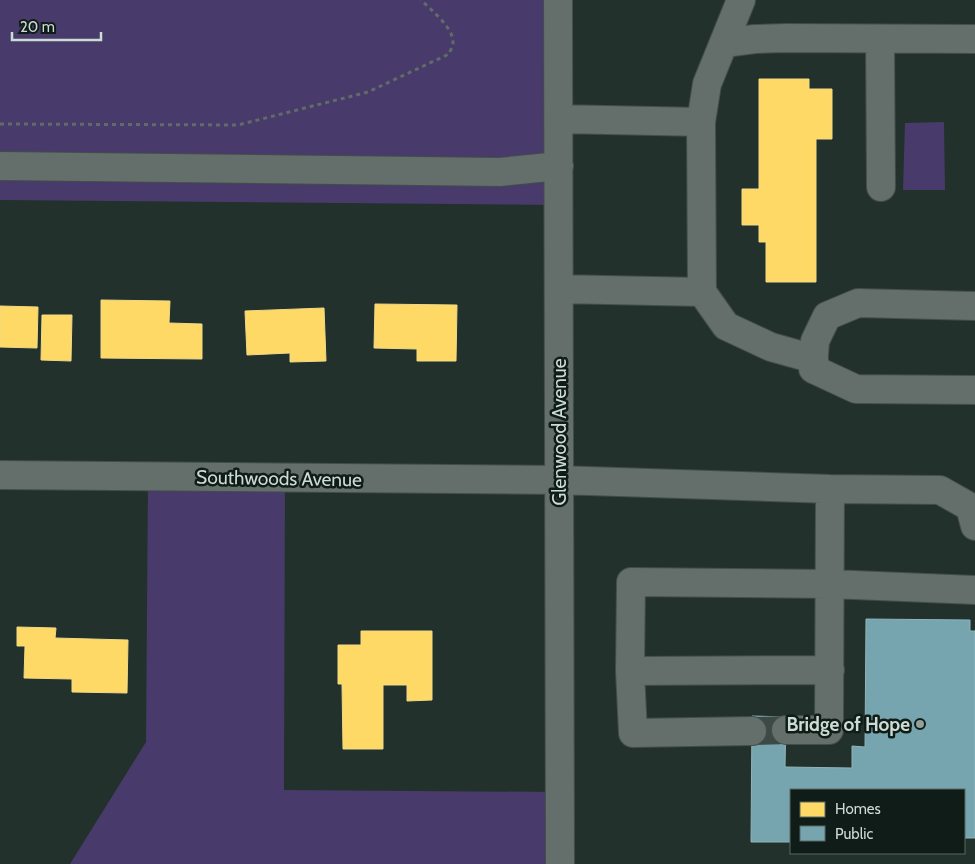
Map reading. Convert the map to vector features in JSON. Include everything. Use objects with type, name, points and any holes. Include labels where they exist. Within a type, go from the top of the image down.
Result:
[{"type":"street","name":"Glenwood Avenue","points":[[558,0],[560,864]]},
{"type":"street","points":[[740,0],[707,84],[701,122],[702,292],[726,326],[771,347],[814,359]]},
{"type":"street","points":[[724,42],[786,38],[975,39]]},
{"type":"street","points":[[880,39],[881,187]]},
{"type":"street","points":[[559,119],[701,122]]},
{"type":"street","points":[[0,166],[500,172],[559,166]]},
{"type":"street","points":[[559,289],[702,292]]},
{"type":"street","points":[[975,306],[858,303],[827,316],[816,341],[813,369],[856,389],[975,390]]},
{"type":"street","name":"Southwoods Avenue","points":[[0,475],[558,480],[830,489],[940,490],[970,507],[975,526]]},
{"type":"street","points":[[786,730],[829,730],[830,489]]},
{"type":"street","points":[[752,732],[633,733],[630,671],[631,582],[830,584],[975,590]]},
{"type":"street","points":[[630,671],[830,670]]},
{"type":"path","points":[[0,124],[238,125],[368,92],[449,54],[454,44],[451,32],[440,18],[421,0]]},
{"type":"shaded area","points":[[0,0],[558,0],[559,205],[0,200]]},
{"type":"shaded area","points":[[944,122],[945,190],[903,190],[905,123]]},
{"type":"shaded area","points":[[148,477],[285,478],[284,790],[560,792],[560,864],[70,864],[146,742]]},
{"type":"building: Homes","points":[[759,79],[809,79],[809,89],[832,89],[832,139],[816,139],[816,282],[766,282],[766,242],[759,242],[759,225],[742,225],[742,189],[759,189]]},
{"type":"building: Homes","points":[[101,300],[170,301],[169,323],[202,324],[202,359],[101,358]]},
{"type":"building: Homes","points":[[375,304],[457,305],[456,361],[417,361],[417,349],[374,348]]},
{"type":"building: Homes","points":[[0,306],[38,307],[37,348],[0,347]]},
{"type":"building: Homes","points":[[324,308],[326,361],[290,362],[290,353],[247,355],[245,311]]},
{"type":"building: Homes","points":[[42,315],[72,315],[71,361],[41,360]]},
{"type":"building: Homes","points":[[17,627],[56,628],[55,638],[128,640],[127,693],[72,692],[72,679],[24,678],[25,646],[17,646]]},
{"type":"building: Homes","points":[[361,631],[432,631],[432,700],[407,701],[407,685],[383,685],[383,749],[343,749],[342,684],[338,684],[338,645],[361,645]]},
{"type":"building: Public","name":"Bridge of Hope","points":[[866,619],[970,620],[970,631],[975,631],[975,838],[965,838],[965,789],[790,789],[790,842],[751,842],[752,716],[786,717],[785,767],[852,768],[852,746],[865,747]]},
{"type":"tunnel","points":[[752,731],[786,730]]},
{"type":"place","name":"Bridge of Hope","points":[[920,724]]}]
